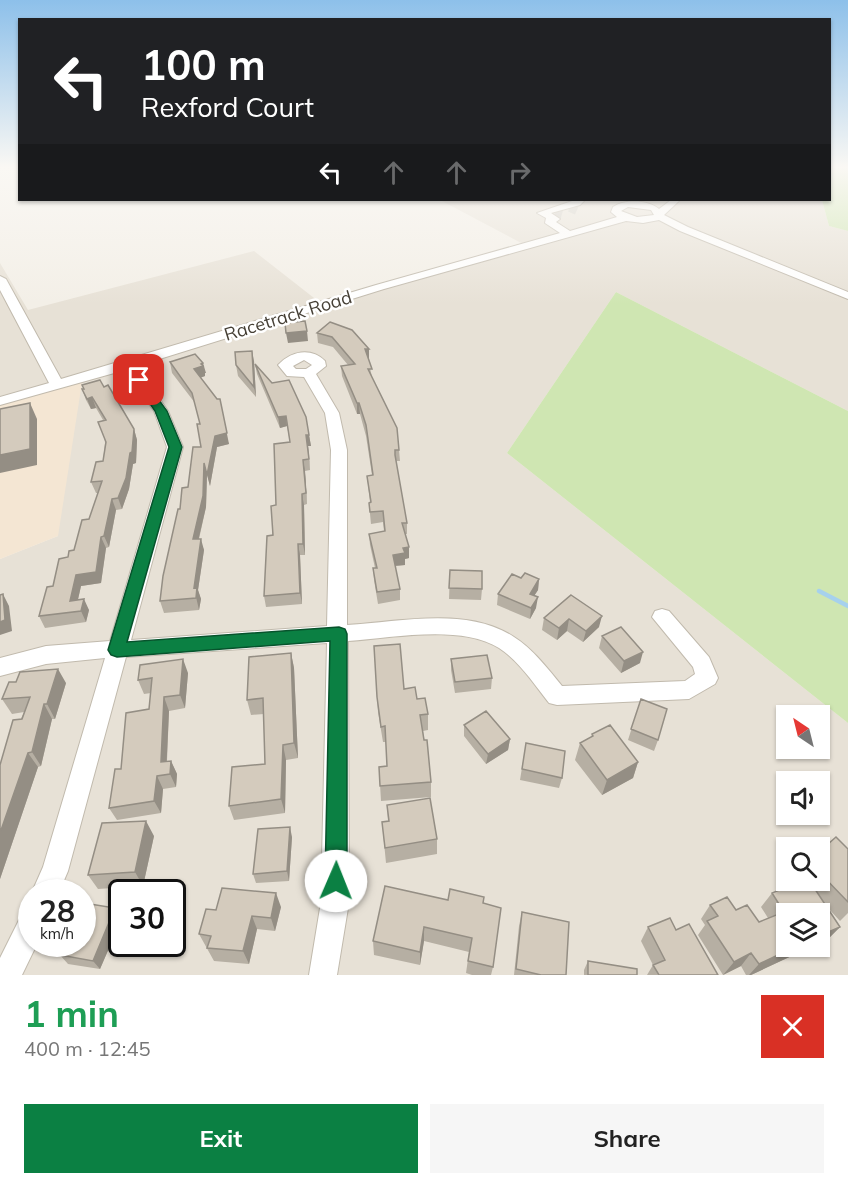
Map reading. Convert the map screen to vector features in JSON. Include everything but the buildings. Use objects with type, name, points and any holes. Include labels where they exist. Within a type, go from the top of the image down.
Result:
[{"type":"street","points":[[561,214],[548,221],[572,232]]},
{"type":"street","name":"Racetrack Road","points":[[572,232],[611,214]]},
{"type":"street","points":[[620,214],[626,218],[684,229]]},
{"type":"street","points":[[641,220],[659,215],[684,229],[848,297]]},
{"type":"street","name":"Racetrack Road","points":[[0,401],[626,218]]},
{"type":"street","points":[[0,279],[57,384]]},
{"type":"street","points":[[51,879],[175,447],[161,411],[128,364]]},
{"type":"street","points":[[309,373],[332,413],[339,450],[335,902],[323,975]]},
{"type":"street","points":[[0,667],[46,655],[438,627],[476,629],[493,634],[516,648],[557,696],[690,690],[707,678],[702,663],[662,617]]},
{"type":"street","points":[[7,975],[18,953]]},
{"type":"shaded area","points":[[466,214],[826,214],[829,226],[848,231],[848,411],[616,292],[507,453],[825,705],[776,705],[776,759],[830,759],[830,709],[848,723],[848,975],[0,975],[0,559],[58,536],[0,401],[0,263],[28,310],[254,251],[323,305],[525,245]]},
{"type":"shaded area","points":[[83,376],[58,536],[0,559],[0,401]]},
{"type":"green space","points":[[826,214],[848,214],[848,231],[829,226]]},
{"type":"green space","points":[[616,292],[848,411],[848,723],[830,709],[830,705],[825,705],[507,453]]},
{"type":"waterway","points":[[819,591],[848,606]]},
{"type":"route","points":[[139,380],[161,411],[175,447],[151,539],[117,650],[339,634],[336,881]]}]
